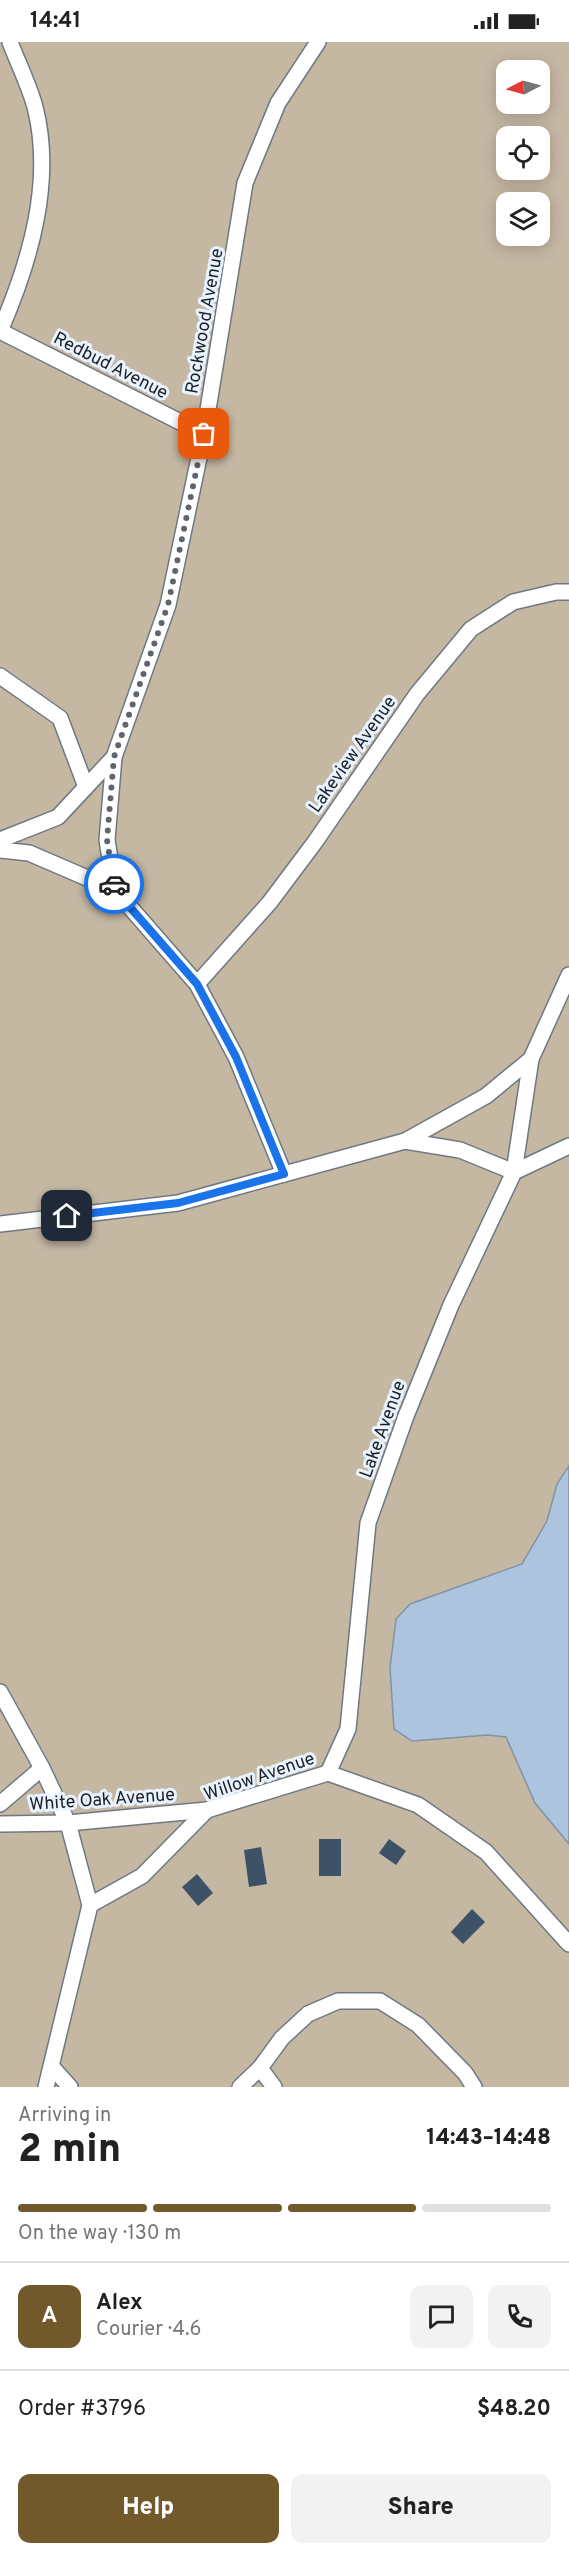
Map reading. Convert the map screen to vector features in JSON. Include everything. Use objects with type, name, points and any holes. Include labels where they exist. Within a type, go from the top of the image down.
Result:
[{"type":"lane","points":[[0,331],[16,293],[36,223],[43,159],[35,107],[10,42]]},
{"type":"lane","name":"Rockwood Avenue","points":[[115,890],[107,840],[114,757],[168,605],[204,434],[246,183],[278,103],[318,42]]},
{"type":"lane","name":"Redbud Avenue","points":[[0,331],[204,434]]},
{"type":"lane","name":"Lakeview Avenue","points":[[197,984],[270,902],[315,842],[417,694],[471,629],[513,602],[556,592],[569,592]]},
{"type":"lane","points":[[0,676],[60,718],[86,787]]},
{"type":"lane","name":"Rockwood Avenue","points":[[0,840],[58,817],[114,757]]},
{"type":"lane","points":[[0,849],[28,853],[115,890],[197,984],[236,1057],[284,1174]]},
{"type":"lane","points":[[0,1224],[178,1203],[405,1141],[486,1096],[531,1059],[569,975]]},
{"type":"lane","name":"Lake Avenue","points":[[328,1773],[348,1729],[368,1523],[406,1416],[451,1305],[514,1172],[531,1059]]},
{"type":"lane","points":[[405,1141],[460,1150],[514,1172],[569,1146]]},
{"type":"lane","points":[[0,1692],[42,1768],[68,1823],[90,1905],[46,2087]]},
{"type":"lane","name":"White Oak Avenue","points":[[0,1804],[42,1768]]},
{"type":"lane","points":[[328,1773],[418,1805],[486,1852],[569,1944]]},
{"type":"lane","name":"Willow Avenue","points":[[90,1905],[142,1876],[207,1810],[328,1773]]},
{"type":"lane","name":"White Oak Avenue","points":[[0,1824],[68,1823],[207,1810]]},
{"type":"lane","points":[[240,2087],[260,2068],[282,2038],[308,2014],[338,2001],[380,2001],[418,2025],[465,2073],[474,2087]]},
{"type":"lane","points":[[52,2067],[69,2087]]},
{"type":"lane","points":[[260,2068],[274,2087]]},
{"type":"shaded area","points":[[0,42],[569,42],[569,2087],[0,2087]]},
{"type":"water","points":[[569,1466],[569,1844],[535,1803],[506,1737],[488,1735],[412,1741],[394,1729],[390,1668],[396,1619],[410,1604],[522,1564],[547,1521],[557,1484]]},
{"type":"building","points":[[319,1839],[341,1839],[341,1876],[319,1876]]},
{"type":"building","points":[[389,1839],[406,1851],[396,1865],[379,1853]]},
{"type":"building","points":[[261,1847],[267,1884],[249,1887],[244,1850]]},
{"type":"building","points":[[197,1874],[213,1893],[198,1906],[182,1887]]},
{"type":"building","points":[[472,1909],[485,1922],[463,1944],[451,1932]]},
{"type":"way so far","points":[[114,884],[107,840],[114,757],[168,605],[204,434]]},
{"type":"route","points":[[67,1216],[178,1203],[284,1174],[236,1057],[197,984],[115,890],[114,884]]}]
